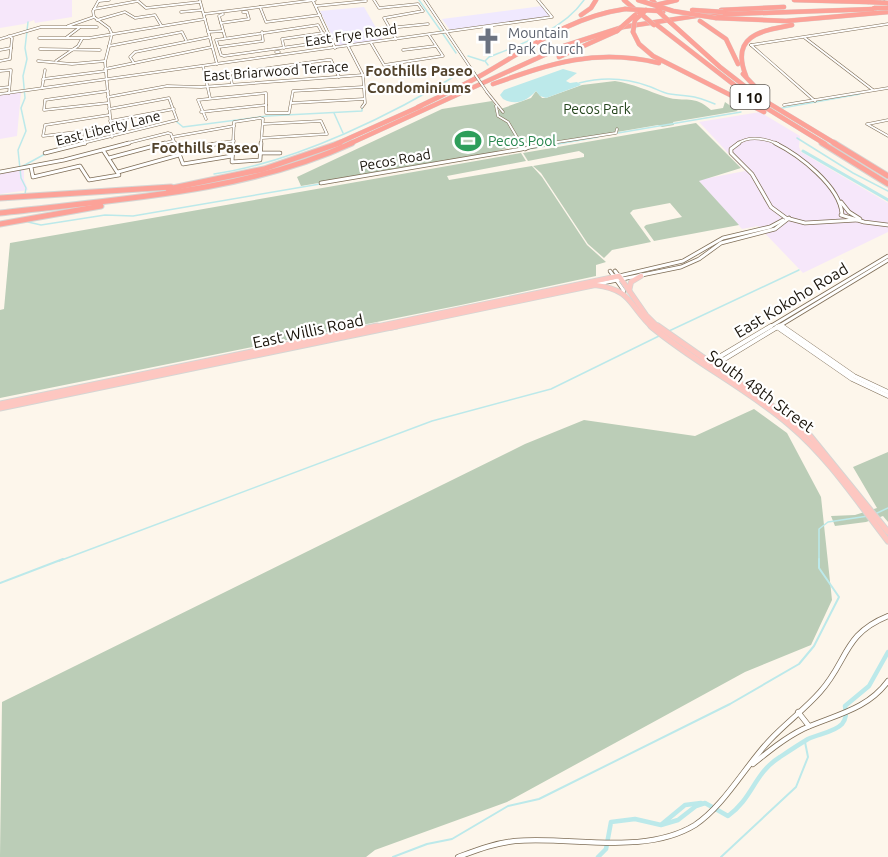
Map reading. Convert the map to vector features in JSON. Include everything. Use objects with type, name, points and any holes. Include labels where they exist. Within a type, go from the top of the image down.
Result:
[{"type":"highway","points":[[405,116],[466,84],[588,11],[597,0]]},
{"type":"highway","points":[[624,0],[657,22],[730,9],[874,8]]},
{"type":"highway","points":[[630,0],[641,12]]},
{"type":"highway","points":[[493,84],[617,31],[632,18],[639,0],[670,10],[716,18],[779,22],[864,14]]},
{"type":"highway","points":[[650,0],[688,10],[723,12],[888,8]]},
{"type":"highway","points":[[650,0],[671,22]]},
{"type":"highway","name":"I 10","points":[[650,0],[657,10],[732,77],[787,115],[888,176]]},
{"type":"highway","points":[[677,0],[659,4],[643,12],[634,21],[633,32],[640,46],[652,56],[714,86],[849,161]]},
{"type":"highway","points":[[794,0],[868,2],[888,8]]},
{"type":"highway","points":[[723,12],[849,7]]},
{"type":"highway","points":[[0,224],[256,177],[305,162],[568,40],[616,25],[715,14],[874,8]]},
{"type":"highway","points":[[746,76],[740,61],[740,50],[746,41],[757,34],[783,26],[880,12],[888,8]]},
{"type":"highway","points":[[540,40],[588,16],[625,9],[666,12],[700,21],[727,40],[746,76],[762,94],[787,115]]},
{"type":"highway","name":"I 10","points":[[657,22],[666,33],[748,96],[888,184]]},
{"type":"highway","points":[[0,211],[156,191],[218,180],[314,153],[405,116],[564,59],[604,54],[656,62],[714,86]]},
{"type":"highway","points":[[0,198],[138,190],[218,180]]},
{"type":"highway","points":[[0,211],[186,191]]},
{"type":"main road","points":[[873,0],[888,8]]},
{"type":"main road","name":"South 48th Street","points":[[616,276],[626,291],[655,323],[709,366],[788,423],[807,440],[874,519],[888,532]]},
{"type":"main road","name":"East Willis Road","points":[[338,336],[616,276]]},
{"type":"main road","points":[[595,285],[612,286],[626,291],[631,282],[641,276]]},
{"type":"main road","name":"East Willis Road","points":[[0,406],[595,285]]},
{"type":"main road","name":"South 48th Street","points":[[874,519],[888,541]]},
{"type":"street","points":[[109,0],[99,0],[94,9],[95,18],[107,27],[112,35],[105,61],[112,137]]},
{"type":"street","points":[[204,14],[314,0],[335,48]]},
{"type":"street","points":[[374,0],[379,8],[418,4],[423,13],[384,18],[396,39]]},
{"type":"street","points":[[425,0],[501,113],[498,116],[504,117],[524,146]]},
{"type":"street","name":"East Frye Road","points":[[0,94],[261,58],[278,52],[335,48],[552,17],[538,0]]},
{"type":"street","points":[[94,9],[138,1],[146,8],[200,1],[217,64]]},
{"type":"street","points":[[316,6],[366,1]]},
{"type":"street","points":[[260,7],[266,22],[320,15]]},
{"type":"street","points":[[181,12],[202,10]]},
{"type":"street","points":[[221,23],[249,19],[246,11],[219,15],[221,23],[225,37]]},
{"type":"street","points":[[67,27],[74,22],[125,12],[135,18],[155,15],[161,25]]},
{"type":"street","points":[[291,14],[292,19]]},
{"type":"street","points":[[39,38],[82,39],[205,19]]},
{"type":"street","points":[[389,28],[428,24]]},
{"type":"street","points":[[815,101],[751,45],[888,24]]},
{"type":"street","points":[[107,27],[113,25]]},
{"type":"street","points":[[318,25],[326,42],[284,48],[278,52],[221,56],[217,39],[262,32],[318,25]]},
{"type":"street","points":[[0,39],[27,29],[97,27]]},
{"type":"street","points":[[67,38],[79,28]]},
{"type":"street","points":[[208,32],[223,30]]},
{"type":"street","points":[[109,46],[184,32],[186,40]]},
{"type":"street","points":[[219,47],[265,40],[262,32]]},
{"type":"street","points":[[284,48],[282,39],[322,33]]},
{"type":"street","points":[[0,61],[9,60],[11,37],[8,35]]},
{"type":"street","points":[[371,43],[384,65],[443,56],[429,35]]},
{"type":"street","points":[[134,63],[130,57],[133,53],[186,40],[210,37]]},
{"type":"street","points":[[804,37],[873,91]]},
{"type":"street","points":[[55,62],[78,46],[82,39]]},
{"type":"street","points":[[403,50],[436,45]]},
{"type":"street","points":[[348,46],[363,75],[362,107]]},
{"type":"street","points":[[43,79],[106,70],[212,47]]},
{"type":"street","points":[[0,50],[11,48]]},
{"type":"street","points":[[40,49],[51,48],[70,52],[100,50]]},
{"type":"street","points":[[261,58],[264,69]]},
{"type":"street","points":[[232,84],[230,74],[330,59],[339,77]]},
{"type":"street","points":[[38,61],[72,64],[105,61]]},
{"type":"street","points":[[190,61],[191,68]]},
{"type":"street","points":[[203,66],[210,98]]},
{"type":"street","points":[[0,71],[10,70],[9,93]]},
{"type":"street","points":[[42,88],[45,70]]},
{"type":"street","name":"East Briarwood Terrace","points":[[108,97],[136,90],[180,86],[191,88],[312,76],[363,75]]},
{"type":"street","points":[[180,81],[180,86]]},
{"type":"street","points":[[0,88],[9,87]]},
{"type":"street","points":[[206,119],[201,112],[198,100],[266,93],[266,113],[291,112],[293,91],[363,87]]},
{"type":"street","points":[[784,105],[888,88]]},
{"type":"street","points":[[108,91],[45,100],[44,111],[108,103]]},
{"type":"street","points":[[109,109],[169,98],[174,109],[110,121]]},
{"type":"street","points":[[292,103],[319,104],[364,99]]},
{"type":"street","points":[[201,112],[266,105]]},
{"type":"street","points":[[237,107],[238,113]]},
{"type":"street","name":"East Liberty Lane","points":[[45,153],[177,121],[174,109]]},
{"type":"street","points":[[109,115],[45,124],[44,137],[110,128]]},
{"type":"street","points":[[262,118],[260,160],[232,162],[234,126],[234,121],[262,118]]},
{"type":"street","points":[[262,138],[327,134],[321,120],[263,124]]},
{"type":"street","points":[[888,120],[867,124],[888,136]]},
{"type":"street","points":[[109,158],[173,139],[234,126]]},
{"type":"street","name":"Pecos Road","points":[[321,183],[509,151],[524,146],[616,133],[617,129]]},
{"type":"street","points":[[84,131],[85,145]]},
{"type":"street","points":[[0,172],[31,167],[169,133],[185,164],[232,156]]},
{"type":"street","points":[[780,225],[781,219],[752,174],[731,153],[731,149],[739,141],[759,138],[782,146],[820,177],[852,214],[866,220]]},
{"type":"street","points":[[31,167],[32,177],[80,166],[89,180],[119,173],[179,152],[234,141]]},
{"type":"street","points":[[103,150],[119,173]]},
{"type":"street","points":[[261,153],[280,153]]},
{"type":"street","points":[[840,201],[843,215]]},
{"type":"street","points":[[771,205],[788,218],[802,222]]},
{"type":"street","points":[[837,222],[843,215],[845,207]]},
{"type":"street","points":[[843,215],[857,220],[888,224]]},
{"type":"street","points":[[824,223],[843,215],[888,224]]},
{"type":"street","points":[[788,218],[809,223]]},
{"type":"street","points":[[616,276],[671,267],[725,237],[780,225],[788,218]]},
{"type":"street","points":[[616,276],[641,276],[696,261],[714,247],[734,238],[790,221],[824,223],[857,220]]},
{"type":"street","points":[[709,245],[714,247]]},
{"type":"street","name":"East Kokoho Road","points":[[844,285],[886,259]]},
{"type":"street","name":"East Kokoho Road","points":[[709,366],[886,259]]},
{"type":"street","name":"East Willis Road","points":[[595,285],[616,276]]},
{"type":"street","points":[[777,325],[854,376],[888,394]]},
{"type":"street","points":[[458,857],[515,841],[652,841],[668,838],[697,824],[715,807],[770,740],[821,691],[856,634],[873,621],[888,616]]},
{"type":"street","points":[[744,772],[775,746],[809,726],[849,712],[871,700],[888,681]]},
{"type":"street","points":[[798,712],[809,726]]},
{"type":"shaded area","points":[[0,0],[72,0],[72,17],[35,23],[34,20],[0,28]]},
{"type":"shaded area","points":[[542,6],[551,16],[450,30],[442,19]]},
{"type":"shaded area","points":[[364,7],[383,40],[337,46],[320,11]]},
{"type":"shaded area","points":[[21,92],[17,136],[0,139],[0,95]]},
{"type":"shaded area","points":[[760,112],[800,136],[801,152],[888,203],[888,232],[803,273],[758,226],[742,229],[698,180],[745,171],[699,122]]},
{"type":"shaded area","points":[[24,169],[24,180],[28,190],[0,194],[0,173]]},
{"type":"green space","name":"Pecos Park","points":[[615,81],[673,99],[694,100],[711,110],[723,108],[725,102],[738,111],[673,122],[674,125],[662,127],[658,125],[547,144],[519,145],[487,154],[301,186],[297,177],[442,109],[492,101],[498,110],[531,98],[536,91],[542,98],[546,98],[582,85]]},
{"type":"green space","points":[[696,123],[741,168],[699,181],[739,225],[654,241],[644,227],[646,225],[682,217],[670,203],[633,210],[630,213],[651,242],[612,250],[604,258],[588,244],[541,173],[533,166],[584,157],[584,154],[579,151],[528,161],[523,153]]},
{"type":"green space","points":[[521,153],[526,161],[447,176],[449,180],[532,166],[542,177],[587,245],[606,262],[596,265],[596,276],[0,398],[0,310],[4,309],[10,243]]},
{"type":"green space","points":[[754,409],[787,433],[821,497],[832,600],[811,645],[745,672],[507,802],[375,850],[366,857],[0,857],[2,702],[525,444],[584,420],[695,436]]},
{"type":"green space","points":[[888,452],[888,522],[883,516],[866,522],[835,526],[831,516],[855,515],[877,508],[853,467]]},
{"type":"water","points":[[563,69],[577,73],[566,81],[577,82],[581,85],[546,98],[540,96],[536,91],[525,100],[517,102],[503,99],[500,95],[504,90]]},
{"type":"waterway","points":[[419,0],[441,31]]},
{"type":"waterway","points":[[488,65],[485,61],[489,57],[553,28],[575,11],[584,0]]},
{"type":"waterway","points":[[25,194],[26,188],[21,178],[18,150],[26,131],[21,108],[25,98],[23,76],[27,59],[25,48],[28,22]]},
{"type":"waterway","points":[[443,34],[456,53]]},
{"type":"waterway","points":[[468,56],[484,61]]},
{"type":"waterway","points":[[214,174],[278,159],[344,134],[408,103],[465,70]]},
{"type":"waterway","points":[[579,83],[596,80],[623,80],[715,104]]},
{"type":"waterway","points":[[782,108],[860,94]]},
{"type":"waterway","points":[[177,122],[183,127],[267,116],[362,111],[362,108]]},
{"type":"waterway","points":[[618,133],[741,112]]},
{"type":"waterway","points":[[334,113],[343,133]]},
{"type":"waterway","points":[[529,149],[598,137]]},
{"type":"waterway","points":[[797,138],[853,173],[888,191]]},
{"type":"waterway","points":[[803,151],[888,200]]},
{"type":"waterway","points":[[23,166],[45,154]]},
{"type":"waterway","points":[[28,222],[41,225],[105,215],[133,216],[320,184]]},
{"type":"waterway","points":[[669,331],[799,270]]},
{"type":"waterway","points":[[59,561],[432,421],[551,389],[659,336]]},
{"type":"waterway","points":[[875,514],[888,508]]},
{"type":"waterway","points":[[393,857],[427,844],[452,839],[508,806],[539,799],[730,704],[799,664],[814,646],[839,597],[819,568],[819,529],[828,522],[868,516]]},
{"type":"waterway","points":[[0,583],[63,559]]},
{"type":"waterway","points":[[598,857],[606,849],[611,822],[635,819],[661,825],[678,820],[696,806],[705,803],[728,816],[743,801],[771,763],[808,739],[831,731],[842,724],[846,713],[845,706],[869,686],[888,652]]},
{"type":"waterway","points":[[721,857],[796,787],[808,757],[805,742]]},
{"type":"waterway","points":[[662,824],[685,805],[701,803]]},
{"type":"railway","points":[[881,0],[888,4]]},
{"type":"place","name":"Mountain Park Church","points":[[488,41]]},
{"type":"place","name":"Pecos Pool","points":[[468,141]]},
{"type":"district","name":"Foothills Paseo Condominiums","points":[[419,78]]},
{"type":"district","name":"Foothills Paseo","points":[[205,147]]}]
